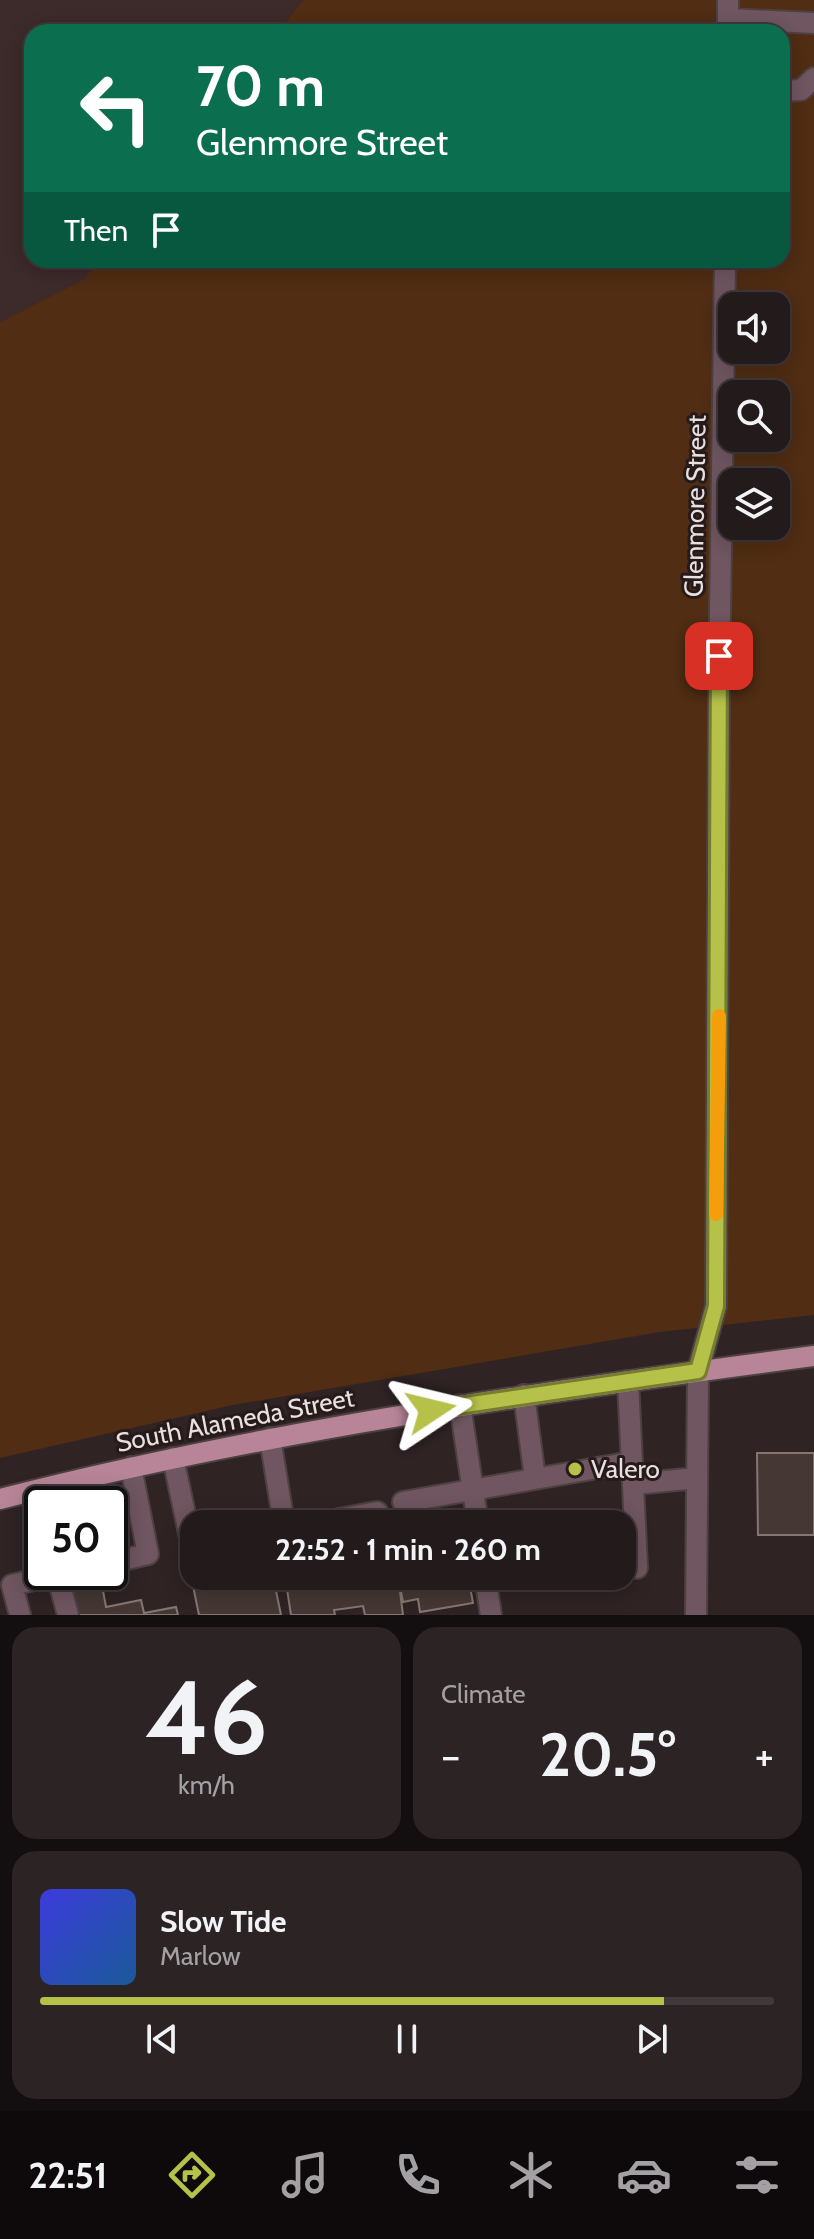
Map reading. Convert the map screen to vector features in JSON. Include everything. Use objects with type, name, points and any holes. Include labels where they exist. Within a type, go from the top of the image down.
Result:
[{"type":"main road","name":"South Alameda Street","points":[[0,1499],[270,1438],[524,1395],[814,1356]]},
{"type":"street","points":[[728,17],[814,23]]},
{"type":"street","points":[[790,91],[801,90],[814,78]]},
{"type":"street","name":"Glenmore Street","points":[[696,1615],[698,1371],[716,1306],[725,268]]},
{"type":"street","points":[[628,1381],[637,1568]]},
{"type":"street","points":[[524,1395],[535,1478]]},
{"type":"street","points":[[460,1405],[476,1510]]},
{"type":"street","points":[[270,1438],[282,1510]]},
{"type":"street","points":[[173,1458],[184,1510]]},
{"type":"street","points":[[403,1502],[632,1462]]},
{"type":"street","points":[[128,1559],[148,1554],[131,1467]]},
{"type":"street","points":[[634,1484],[697,1478]]},
{"type":"street","points":[[20,1615],[12,1585],[24,1582]]},
{"type":"street","points":[[64,1590],[68,1615]]},
{"type":"street","points":[[487,1590],[491,1615]]},
{"type":"shaded area","points":[[0,0],[303,0],[284,24],[24,24],[24,268],[93,268],[84,279],[0,322]]},
{"type":"shaded area","points":[[303,0],[814,0],[814,1315],[660,1332],[233,1405],[0,1458],[0,322],[84,279],[93,268],[790,268],[790,24],[284,24]]},
{"type":"building","points":[[757,1453],[814,1453],[814,1535],[758,1535]]},
{"type":"building","points":[[73,1590],[103,1590],[106,1607],[141,1600],[144,1613],[176,1607],[178,1615],[78,1615]]},
{"type":"building","points":[[194,1590],[276,1590],[281,1615],[199,1615]]},
{"type":"building","points":[[287,1590],[400,1590],[403,1615],[365,1615],[363,1606],[334,1610],[335,1615],[291,1615]]},
{"type":"building","points":[[401,1590],[471,1590],[473,1603],[420,1612],[418,1599],[403,1602]]},
{"type":"slow traffic","points":[[716,1214],[719,1016]]},
{"type":"place","name":"Valero","points":[[575,1469]]},
{"type":"route","points":[[431,1410],[698,1371],[716,1306],[719,656]]}]
